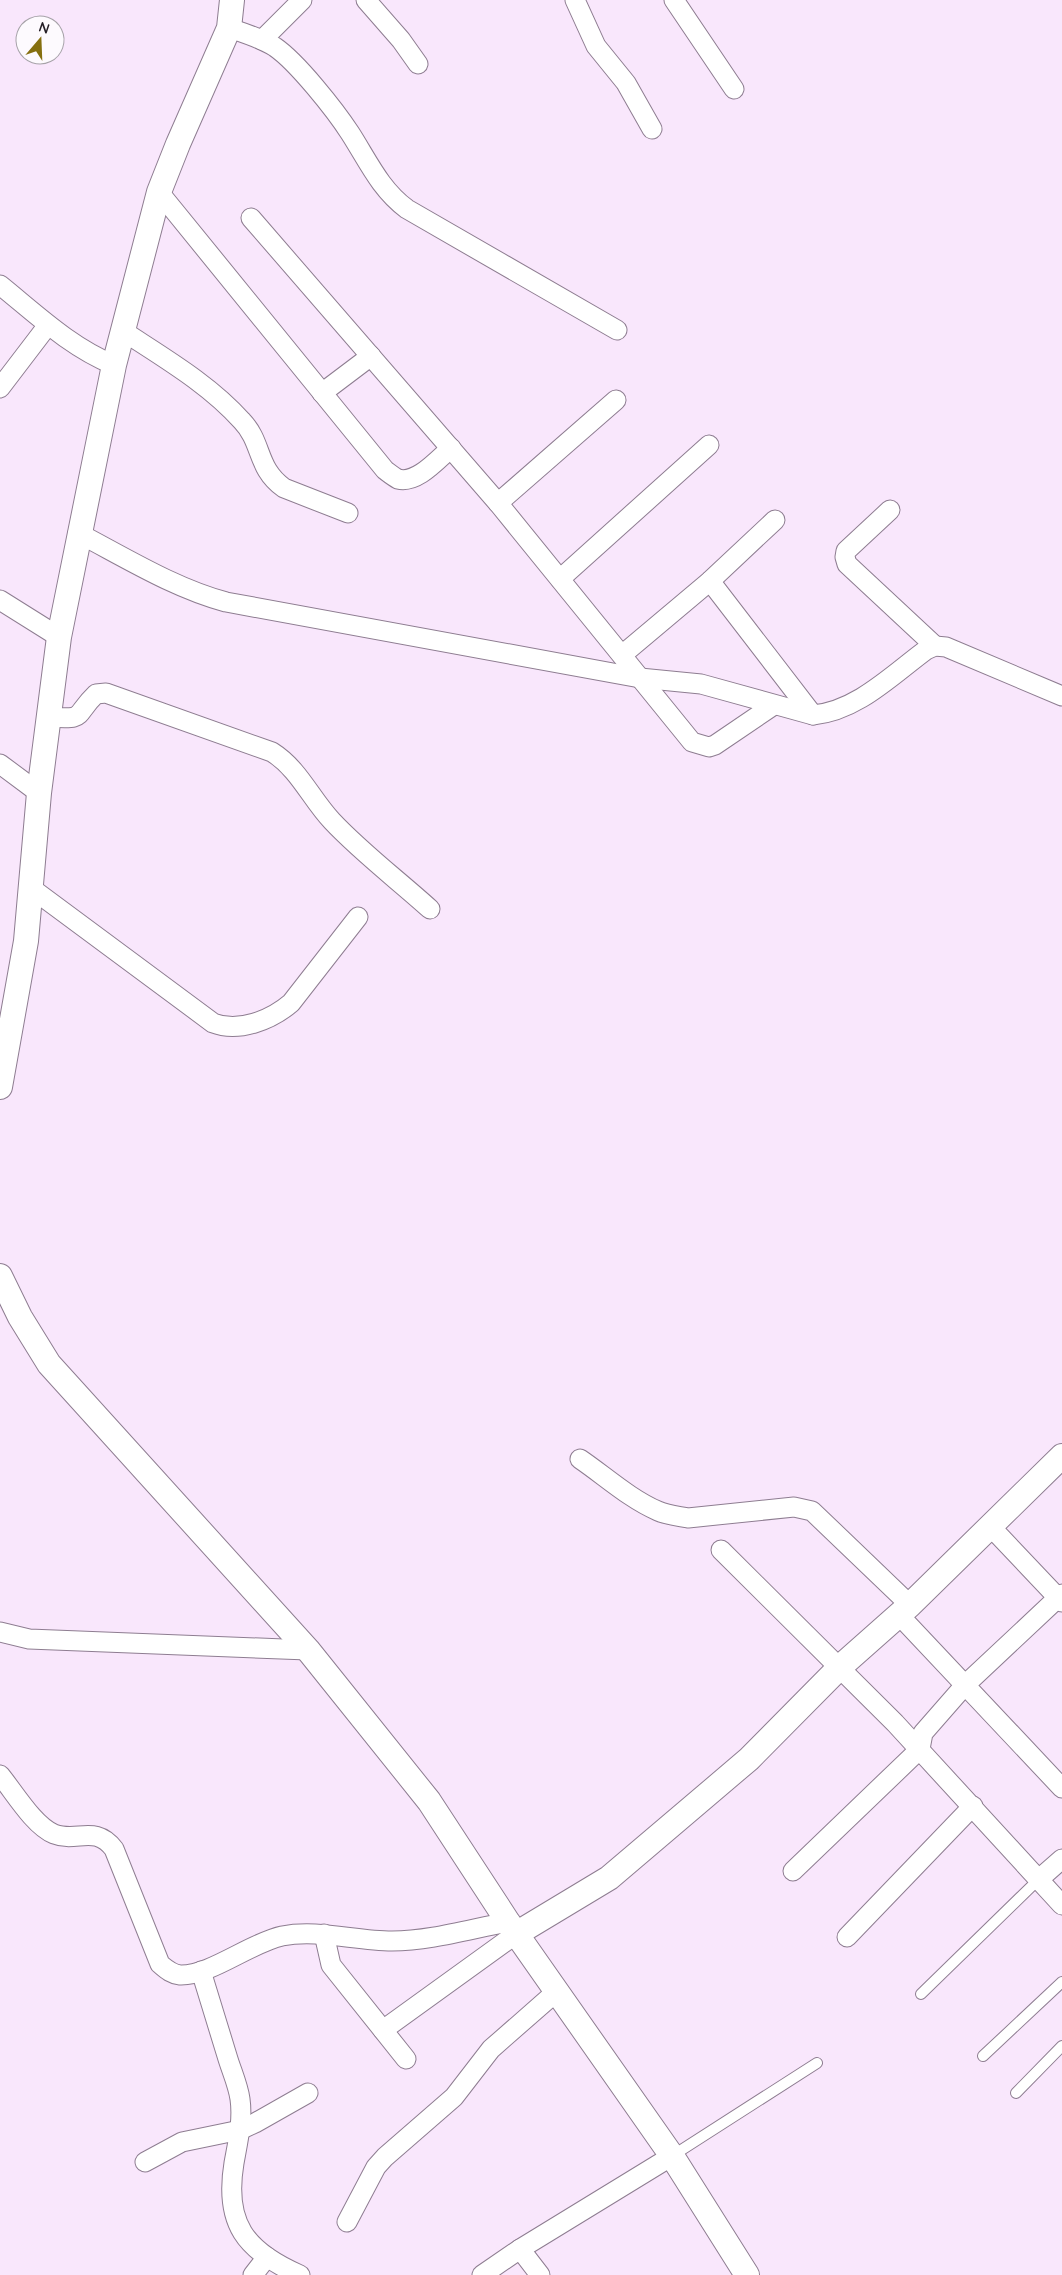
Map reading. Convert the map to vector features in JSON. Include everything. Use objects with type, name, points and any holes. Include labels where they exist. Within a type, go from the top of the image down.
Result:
[{"type":"street","points":[[0,1087],[26,941],[39,793],[59,637],[78,533],[114,365],[159,192],[229,28],[232,0]]},
{"type":"street","points":[[262,40],[302,0]]},
{"type":"street","points":[[366,0],[401,40],[418,64]]},
{"type":"street","points":[[575,0],[596,46],[626,83],[652,129]]},
{"type":"street","points":[[674,0],[734,89]]},
{"type":"street","points":[[229,28],[262,40],[275,47],[288,58],[336,112],[379,182],[393,199],[617,330]]},
{"type":"street","points":[[159,192],[385,470],[397,479],[408,480],[421,473],[451,448]]},
{"type":"street","points":[[251,218],[498,503],[692,742],[709,747],[715,745],[774,705]]},
{"type":"street","points":[[0,285],[48,325],[84,351],[114,365]]},
{"type":"street","points":[[0,388],[48,325]]},
{"type":"street","points":[[123,331],[197,381],[242,421],[251,432],[268,473],[275,481],[284,488],[348,513]]},
{"type":"street","points":[[322,393],[370,356]]},
{"type":"street","points":[[498,503],[616,400]]},
{"type":"street","points":[[560,579],[710,445]]},
{"type":"street","points":[[890,510],[846,551],[845,557],[852,569],[935,646]]},
{"type":"street","points":[[622,655],[710,581],[775,520]]},
{"type":"street","points":[[78,533],[181,586],[219,600],[640,678],[701,684],[813,715],[827,713],[862,697],[926,650],[935,646],[946,647],[1062,696]]},
{"type":"street","points":[[710,581],[813,715]]},
{"type":"street","points":[[0,600],[59,637]]},
{"type":"street","points":[[49,717],[69,719],[76,717],[96,694],[106,693],[272,752],[284,759],[296,772],[316,802],[334,823],[430,909]]},
{"type":"street","points":[[0,764],[39,793]]},
{"type":"street","points":[[31,888],[213,1024],[225,1028],[235,1028],[282,1010],[291,1002],[358,917]]},
{"type":"street","points":[[0,1276],[20,1317],[49,1364],[308,1650],[429,1801],[512,1928],[672,2156],[747,2275]]},
{"type":"street","points":[[382,2030],[512,1928],[609,1878],[641,1851],[749,1759],[840,1667],[905,1610],[1062,1456]]},
{"type":"street","points":[[580,1459],[646,1505],[659,1512],[674,1516],[688,1518],[794,1507],[812,1511],[905,1610],[965,1685],[1062,1788]]},
{"type":"street","points":[[793,1870],[920,1750],[923,1733],[965,1685],[1061,1598],[990,1526]]},
{"type":"street","points":[[721,1550],[840,1667],[920,1750],[1062,1905]]},
{"type":"street","points":[[0,1632],[37,1639],[308,1650]]},
{"type":"street","points":[[0,1775],[46,1830],[56,1835],[100,1836],[108,1841],[114,1849],[160,1964],[174,1974],[181,1975],[201,1971],[268,1940],[297,1934],[324,1934],[374,1941],[413,1940],[512,1928]]},
{"type":"street","points":[[847,1937],[973,1806]]},
{"type":"street","points":[[1038,1880],[1062,1859]]},
{"type":"street","points":[[324,1934],[331,1965],[406,2059]]},
{"type":"street","points":[[201,1971],[240,2097],[240,2130],[233,2173],[233,2210],[238,2226],[245,2237],[267,2257],[300,2275]]},
{"type":"street","points":[[347,2222],[376,2167],[385,2157],[454,2098],[491,2049],[556,1992]]},
{"type":"street","points":[[145,2162],[182,2142],[240,2130],[308,2093]]},
{"type":"street","points":[[482,2275],[520,2249],[672,2156]]},
{"type":"street","points":[[520,2249],[540,2275]]},
{"type":"street","points":[[253,2275],[267,2257]]},
{"type":"lane","points":[[921,1994],[1038,1880]]},
{"type":"lane","points":[[983,2056],[1062,1982]]},
{"type":"lane","points":[[1016,2093],[1062,2046]]},
{"type":"lane","points":[[672,2156],[818,2063]]}]
